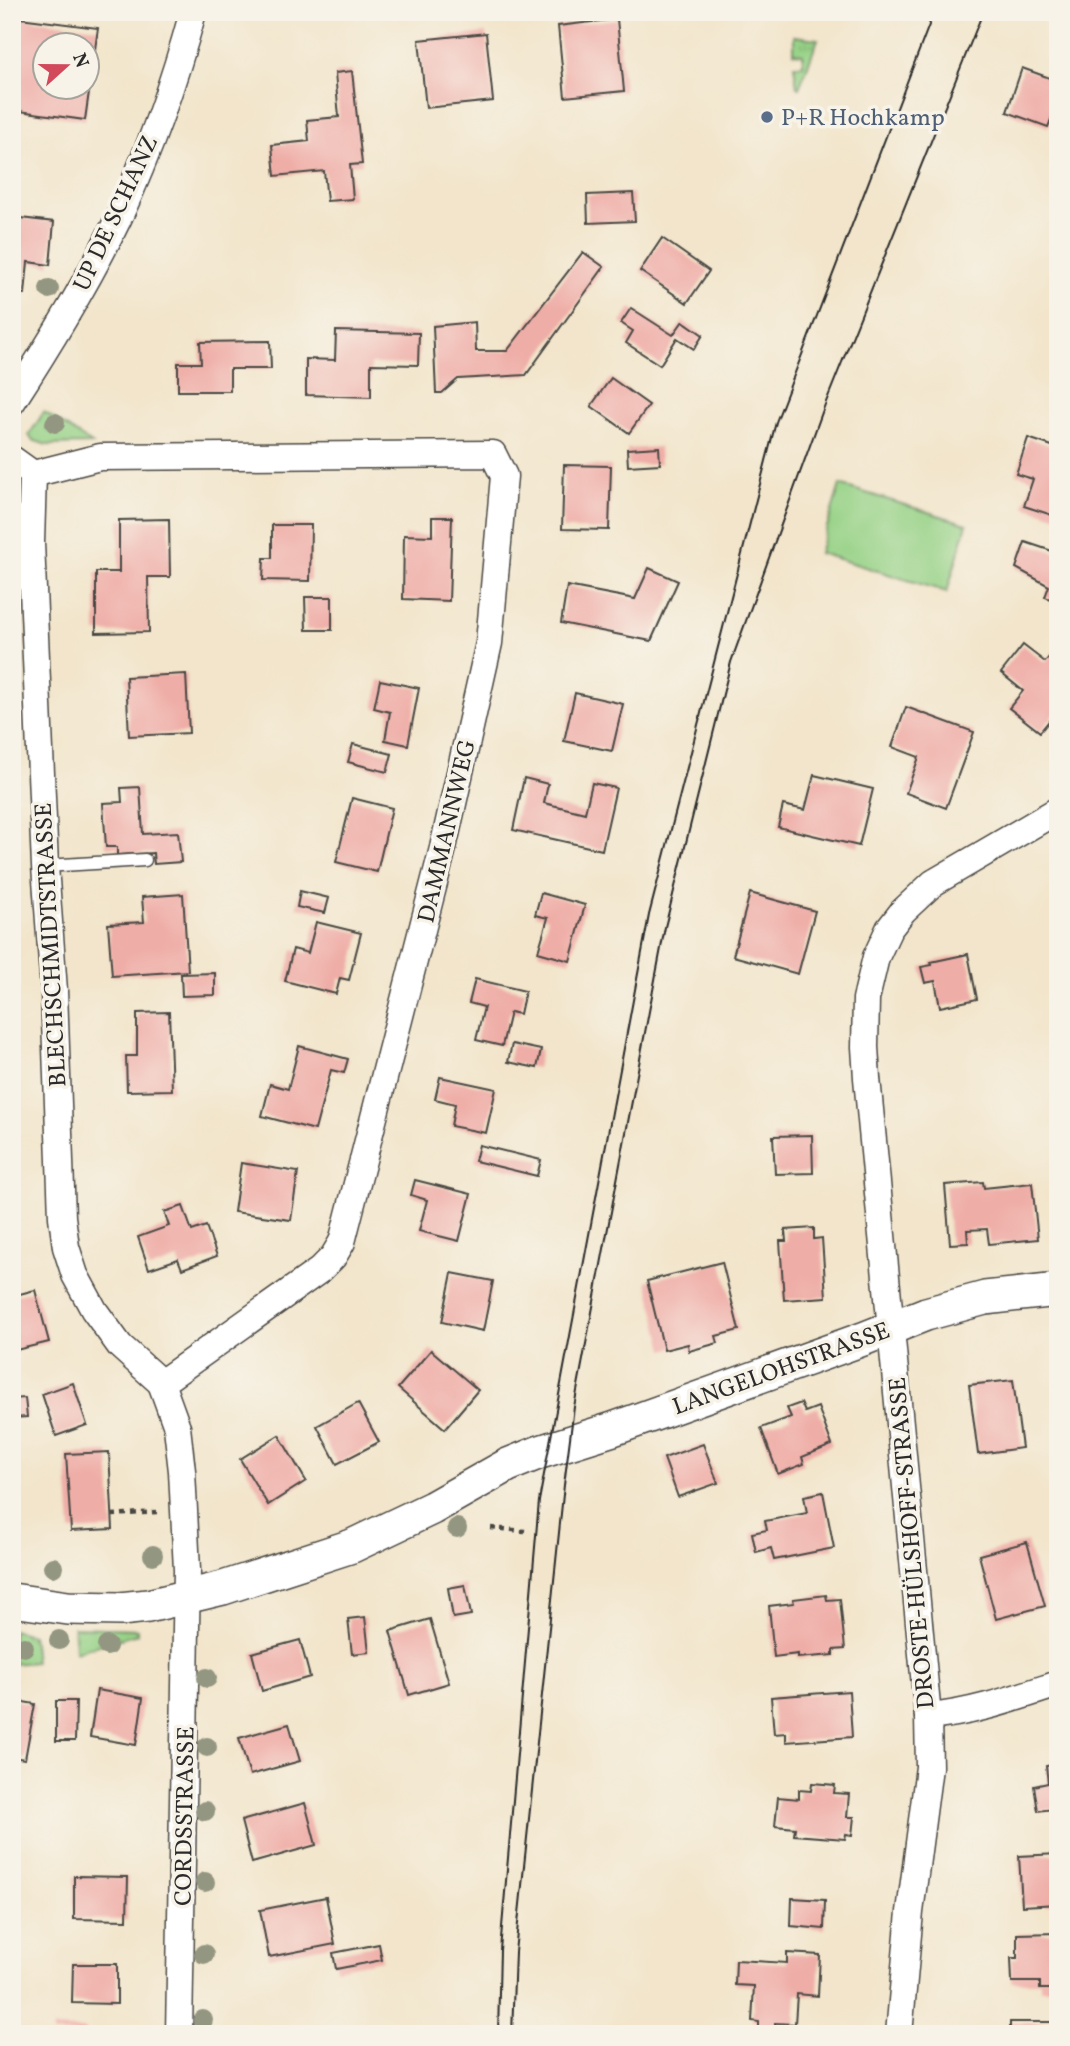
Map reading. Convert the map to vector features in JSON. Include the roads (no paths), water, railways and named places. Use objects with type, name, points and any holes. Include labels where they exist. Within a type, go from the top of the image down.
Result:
[{"type":"street","name":"UP DE SCHANZ","points":[[12,402],[59,328],[118,218],[165,102],[193,12]]},
{"type":"street","name":"DAMMANNWEG","points":[[22,467],[100,457],[493,454],[504,476],[489,643],[443,848],[342,1242],[333,1257],[320,1270],[161,1383]]},
{"type":"street","name":"BLECHSCHMIDTSTRASSE","points":[[22,467],[30,543],[54,991],[62,1217],[66,1247],[75,1275],[94,1310],[120,1346],[161,1383]]},
{"type":"street","name":"DROSTE-HÜLSHOFF-STRASSE","points":[[899,2034],[909,1912],[929,1767],[928,1717],[865,1046],[866,999],[876,957],[903,911],[933,883],[1058,810]]},
{"type":"street","name":"LANGELOHSTRASSE","points":[[12,1600],[68,1608],[120,1609],[188,1598],[352,1546],[432,1508],[508,1465],[540,1452],[613,1429],[926,1314],[985,1298],[1058,1290]]},
{"type":"street","points":[[161,1383],[177,1427],[182,1471],[188,1598]]},
{"type":"street","name":"CORDSSTRASSE","points":[[179,2034],[188,1598]]},
{"type":"street","points":[[928,1717],[950,1715],[994,1704],[1058,1684]]},
{"type":"lane","points":[[46,866],[145,860]]},
{"type":"tram line","points":[[498,2034],[500,1950],[539,1501],[649,915],[776,422],[934,12]]},
{"type":"tram line","points":[[512,2034],[515,1952],[574,1407],[665,927],[731,662],[824,407],[983,12]]},
{"type":"place","name":"P+R Hochkamp","points":[[767,117]]}]
